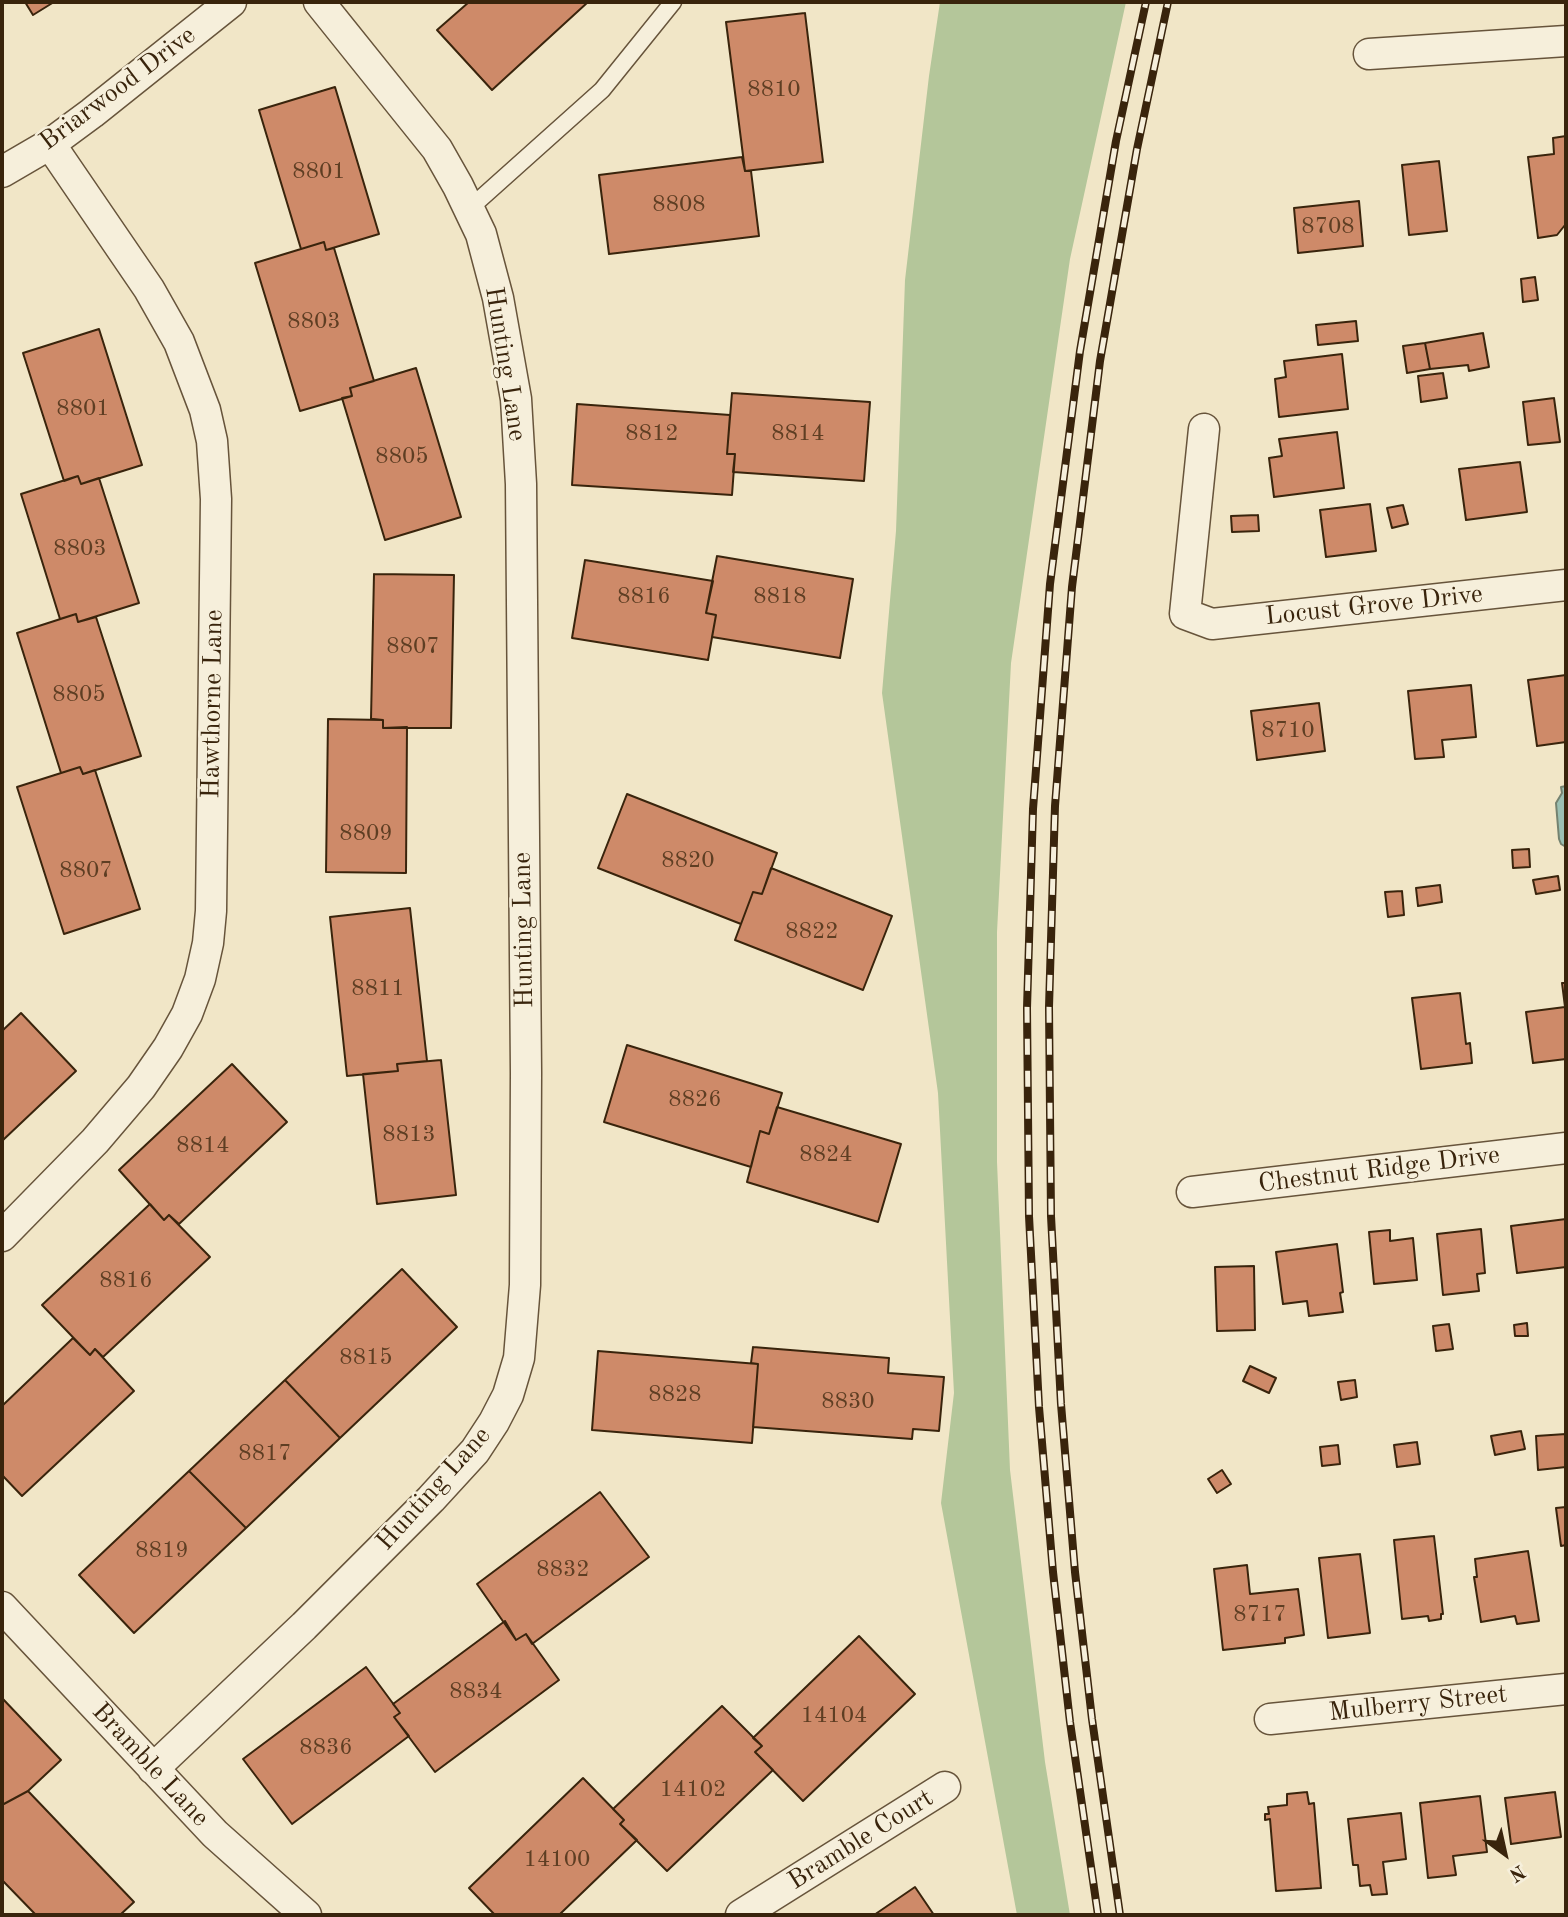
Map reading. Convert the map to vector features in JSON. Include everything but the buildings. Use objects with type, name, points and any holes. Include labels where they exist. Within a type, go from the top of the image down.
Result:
[{"type":"street","name":"Briarwood Drive","points":[[2,172],[50,144],[231,2]]},
{"type":"street","name":"Hunting Lane","points":[[153,1769],[304,1626],[475,1451],[508,1395],[519,1358],[524,1285],[526,1073],[521,484],[516,399],[498,298],[481,234],[469,209],[437,149],[319,2]]},
{"type":"street","points":[[1369,54],[1566,41]]},
{"type":"street","name":"Hawthorne Lane","points":[[2,1236],[95,1141],[141,1087],[168,1048],[187,1014],[201,979],[211,911],[216,499],[212,441],[205,410],[179,342],[149,289],[50,144]]},
{"type":"street","name":"Locust Grove Drive","points":[[1204,429],[1185,614],[1212,624],[1566,585]]},
{"type":"street","name":"Chestnut Ridge Drive","points":[[1192,1192],[1566,1148]]},
{"type":"street","name":"Bramble Lane","points":[[2,1607],[215,1834],[306,1915]]},
{"type":"street","name":"Mulberry Street","points":[[1270,1719],[1566,1689]]},
{"type":"street","name":"Bramble Court","points":[[741,1915],[945,1787]]},
{"type":"lane","points":[[469,209],[602,90],[673,2]]},
{"type":"green space","points":[[940,2],[1126,2],[1070,259],[1011,663],[997,932],[997,1162],[1010,1470],[1045,1762],[1070,1915],[1017,1915],[941,1503],[954,1393],[938,1093],[882,693],[896,531],[905,280]]},
{"type":"water","points":[[1566,786],[1566,847],[1559,839],[1556,803],[1562,793],[1561,787]]},
{"type":"railway","points":[[1098,1915],[1070,1722],[1053,1572],[1039,1407],[1029,1216],[1027,1008],[1033,809],[1050,584],[1080,351],[1116,141],[1146,2]]},
{"type":"railway","points":[[1120,1915],[1092,1719],[1075,1572],[1061,1404],[1051,1216],[1049,1007],[1055,806],[1072,587],[1100,361],[1137,149],[1168,2]]}]
